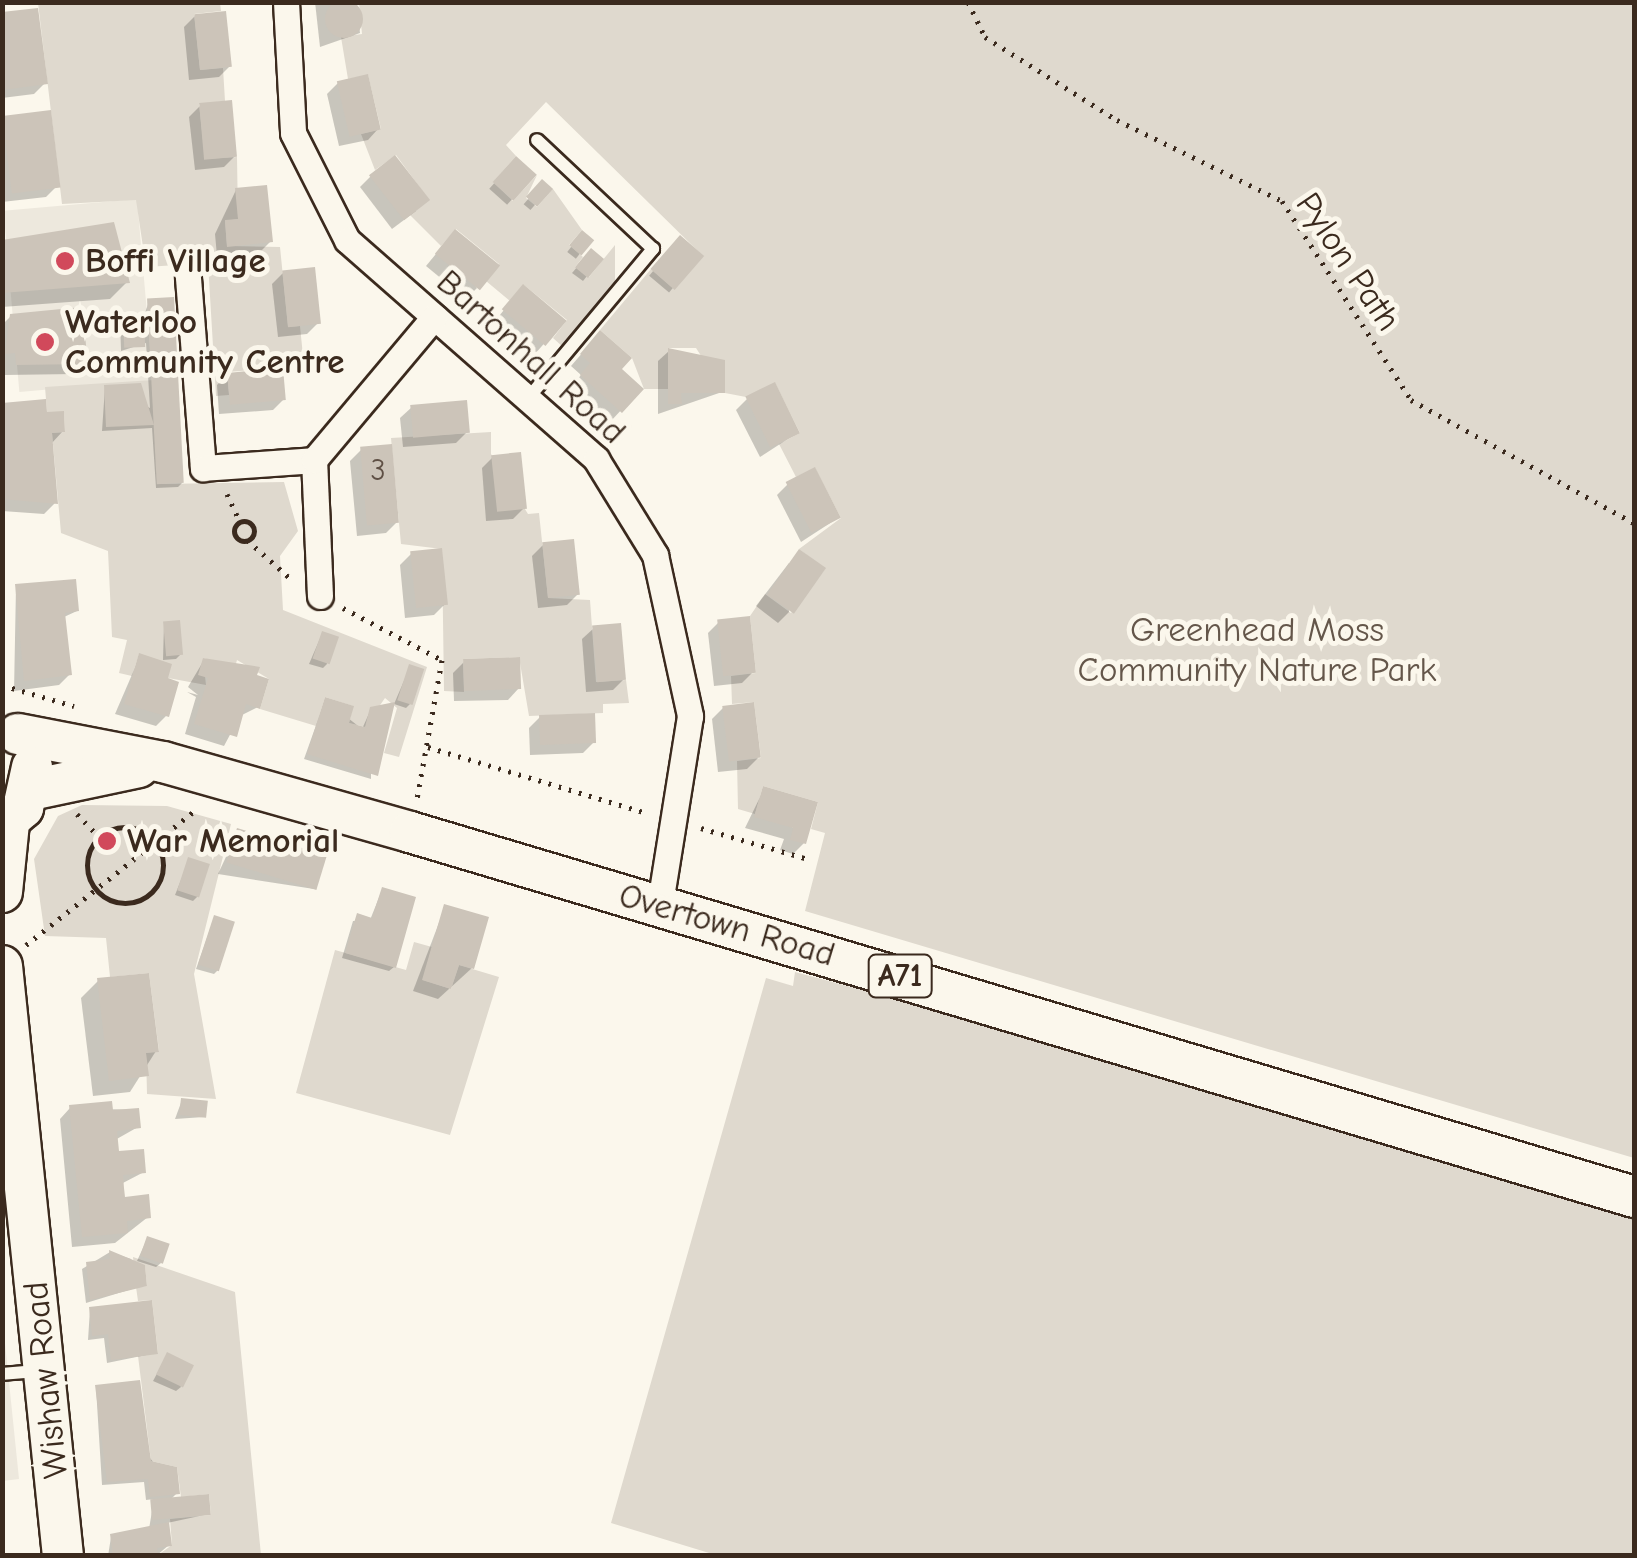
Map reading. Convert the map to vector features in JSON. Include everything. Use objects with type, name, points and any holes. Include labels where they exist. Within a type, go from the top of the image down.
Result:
[{"type":"main road","name":"Overtown Road","points":[[6,724],[163,762],[660,904],[1634,1197]]},
{"type":"main road","points":[[2,892],[6,825],[31,790],[6,724]]},
{"type":"main road","name":"Overtown Road","points":[[31,790],[163,762]]},
{"type":"main road","name":"Wishaw Road","points":[[3,967],[63,1556]]},
{"type":"street","name":"Bartonhall Road","points":[[286,2],[293,133],[316,191],[347,240],[530,396],[618,484],[655,555],[690,716],[660,904]]},
{"type":"street","points":[[188,278],[202,468],[314,460]]},
{"type":"street","points":[[320,596],[314,460],[434,317]]},
{"type":"lane","points":[[530,396],[653,249],[537,140]]},
{"type":"lane","points":[[2,1374],[45,1371]]},
{"type":"path","name":"Pylon Path","points":[[968,2],[985,37],[1068,89],[1282,201],[1412,400],[1634,523]]},
{"type":"path","points":[[246,540],[266,566],[442,660],[410,832]]},
{"type":"path","points":[[428,747],[808,859]]},
{"type":"path","points":[[3,967],[95,888],[231,782]]},
{"type":"path","points":[[124,826],[156,841],[164,866],[154,891],[117,902],[95,888],[87,866],[102,834],[124,826]]},
{"type":"shaded area","points":[[137,199],[153,380],[19,392],[4,211]]},
{"type":"shaded area","points":[[2,1314],[19,1479],[3,1481],[2,1481]]},
{"type":"green space","name":"Greenhead Moss Community Nature Park","points":[[359,2],[1634,3],[1634,1158],[805,911],[825,833],[811,829],[818,802],[763,786],[755,814],[738,809],[737,761],[761,758],[754,702],[732,704],[731,676],[756,673],[750,616],[765,594],[791,613],[825,569],[799,549],[841,518],[815,468],[796,477],[779,444],[800,433],[775,383],[746,397],[725,393],[696,348],[669,348],[669,389],[644,389],[632,358],[600,330],[651,269],[674,289],[703,256],[546,102],[506,145],[516,156],[493,182],[513,201],[537,175],[526,198],[537,207],[553,189],[582,230],[569,245],[583,257],[575,267],[589,277],[615,245],[615,287],[563,347],[553,338],[567,320],[524,285],[510,301],[486,281],[499,264],[456,229],[441,246],[410,215],[429,200],[396,155],[375,170],[361,134],[381,129],[368,75],[348,79],[341,37],[362,34]]},
{"type":"green space","points":[[38,3],[220,3],[221,11],[194,14],[200,70],[223,68],[225,101],[199,104],[205,159],[237,157],[238,219],[225,221],[227,246],[280,247],[288,327],[300,326],[304,366],[227,372],[229,395],[216,396],[208,263],[146,267],[136,200],[62,204]]},
{"type":"green space","points":[[153,380],[160,484],[284,482],[298,531],[280,556],[283,610],[427,667],[399,757],[384,753],[397,708],[385,698],[365,727],[349,723],[353,706],[325,697],[316,726],[260,709],[269,679],[237,660],[235,667],[203,658],[206,685],[168,678],[139,654],[132,676],[119,673],[127,640],[112,637],[108,551],[61,533],[52,433],[65,432],[64,412],[47,412],[45,387]]},
{"type":"green space","points":[[491,432],[491,454],[528,514],[539,513],[548,598],[590,600],[596,682],[626,680],[629,703],[603,704],[603,713],[529,716],[519,657],[463,659],[464,692],[444,691],[442,549],[401,544],[391,438]]},
{"type":"green space","points":[[82,805],[167,806],[231,824],[194,974],[216,1099],[147,1094],[146,1053],[159,1051],[149,973],[110,977],[106,938],[45,936],[34,859],[58,816]]},
{"type":"green space","points":[[414,942],[432,947],[423,980],[451,989],[459,965],[499,977],[450,1135],[296,1093],[335,950],[406,970]]},
{"type":"green space","points":[[795,972],[1077,1047],[1634,1218],[1634,1555],[719,1556],[611,1523],[766,978],[793,986]]},
{"type":"green space","points":[[133,1257],[235,1292],[261,1555],[158,1555],[172,1545],[170,1519],[211,1515],[209,1494],[181,1497],[177,1467],[151,1461],[138,1356],[158,1353],[152,1300],[138,1301],[136,1287],[147,1286],[145,1266],[134,1267]]},
{"type":"building","points":[[344,0],[357,6],[363,19],[357,32],[344,38],[331,32],[325,19],[331,6]]},
{"type":"building","points":[[38,8],[48,84],[2,90],[2,12]]},
{"type":"building","points":[[226,11],[232,67],[200,70],[194,14]]},
{"type":"building","points":[[368,74],[381,130],[350,137],[337,81]]},
{"type":"building","points":[[232,100],[237,157],[204,160],[199,103]]},
{"type":"building","points":[[51,110],[61,187],[12,193],[2,116]]},
{"type":"building","points":[[395,155],[430,200],[404,220],[369,175]]},
{"type":"building","points":[[516,156],[537,175],[513,201],[493,182]]},
{"type":"building","points":[[542,179],[553,189],[537,207],[526,197]]},
{"type":"building","points":[[267,185],[273,242],[227,247],[225,220],[238,219],[235,188]]},
{"type":"building","name":"Boffi Village","points":[[114,222],[130,283],[2,293],[2,240]]},
{"type":"building","points":[[455,229],[500,266],[480,290],[435,254]]},
{"type":"building","points":[[582,230],[594,240],[581,256],[569,245]]},
{"type":"building","points":[[680,235],[704,256],[675,290],[650,269]]},
{"type":"building","points":[[591,248],[604,259],[588,278],[575,267]]},
{"type":"building","points":[[315,267],[321,324],[288,327],[282,270]]},
{"type":"building","points":[[523,284],[567,321],[545,346],[502,309]]},
{"type":"building","points":[[174,297],[184,483],[157,484],[147,298]]},
{"type":"building","name":"Waterloo Community Centre","points":[[82,307],[88,364],[16,365],[15,353],[5,354],[10,314]]},
{"type":"building","points":[[144,313],[145,347],[124,348],[123,314]]},
{"type":"building","points":[[600,330],[632,358],[622,369],[644,389],[622,413],[580,375],[590,363],[580,354]]},
{"type":"building","points":[[668,348],[725,360],[725,393],[681,393],[682,404],[668,404]]},
{"type":"building","points":[[283,368],[286,400],[230,405],[227,373]]},
{"type":"building","points":[[775,382],[800,433],[770,448],[745,396]]},
{"type":"building","points":[[141,383],[154,425],[106,427],[104,385]]},
{"type":"building","points":[[46,399],[47,412],[64,411],[65,432],[52,433],[58,504],[2,499],[2,403]]},
{"type":"building","points":[[467,400],[470,433],[413,438],[410,405]]},
{"type":"building","points":[[392,444],[399,523],[367,525],[360,447]]},
{"type":"building","points":[[521,452],[527,509],[497,512],[491,455]]},
{"type":"building","points":[[815,467],[841,518],[811,533],[786,482]]},
{"type":"building","points":[[574,539],[580,595],[548,598],[542,542]]},
{"type":"building","points":[[442,548],[448,605],[416,608],[410,551]]},
{"type":"building","points":[[799,549],[826,568],[794,614],[767,595]]},
{"type":"building","points":[[76,579],[79,611],[65,613],[72,675],[24,681],[15,584]]},
{"type":"building","points":[[750,616],[756,673],[723,676],[717,619]]},
{"type":"building","points":[[180,620],[183,655],[166,656],[163,621]]},
{"type":"building","points":[[621,623],[626,680],[597,682],[592,626]]},
{"type":"building","points":[[322,631],[339,637],[330,664],[313,658]]},
{"type":"building","points":[[139,653],[172,664],[168,678],[179,682],[169,717],[124,704]]},
{"type":"building","points":[[520,657],[521,689],[464,691],[463,659]]},
{"type":"building","points":[[203,658],[260,667],[257,675],[269,679],[260,709],[246,704],[237,737],[194,724],[208,678],[198,675]]},
{"type":"building","points":[[409,664],[424,669],[412,705],[397,700]]},
{"type":"building","points":[[325,697],[354,706],[349,723],[365,727],[370,707],[395,702],[378,776],[307,754]]},
{"type":"building","points":[[754,702],[761,758],[729,761],[722,706]]},
{"type":"building","points":[[595,713],[596,743],[540,745],[539,715]]},
{"type":"building","points":[[763,786],[818,802],[806,844],[790,840],[793,828],[754,817]]},
{"type":"building","points":[[237,828],[327,855],[316,890],[226,862]]},
{"type":"building","points":[[188,857],[210,864],[199,897],[177,890]]},
{"type":"building","points":[[382,887],[416,897],[396,968],[345,953],[357,913],[372,918]]},
{"type":"building","points":[[444,904],[489,917],[474,969],[459,965],[451,989],[422,980]]},
{"type":"building","points":[[214,915],[235,922],[219,971],[198,964]]},
{"type":"building","points":[[149,973],[159,1052],[146,1053],[149,1076],[109,1081],[97,978]]},
{"type":"building","points":[[181,1098],[208,1101],[206,1118],[179,1115]]},
{"type":"building","points":[[112,1101],[113,1110],[139,1108],[141,1128],[117,1131],[119,1151],[144,1149],[146,1173],[123,1175],[124,1188],[125,1197],[149,1194],[151,1218],[127,1221],[128,1233],[82,1237],[69,1105]]},
{"type":"building","points":[[147,1236],[170,1244],[163,1264],[140,1256]]},
{"type":"building","points":[[109,1250],[145,1265],[147,1286],[90,1300],[86,1262],[110,1259]]},
{"type":"building","points":[[152,1300],[158,1354],[111,1360],[108,1334],[92,1336],[89,1307]]},
{"type":"building","points":[[167,1352],[194,1365],[183,1388],[156,1374]]},
{"type":"building","points":[[140,1380],[151,1461],[177,1467],[180,1494],[150,1497],[148,1479],[107,1482],[95,1385]]},
{"type":"building","points":[[209,1494],[211,1515],[152,1520],[150,1499]]},
{"type":"building","points":[[169,1522],[172,1546],[157,1548],[158,1556],[113,1556],[110,1534]]},
{"type":"place","name":"Boffi Village","points":[[65,261]]},
{"type":"place","name":"Waterloo Community Centre","points":[[45,342]]},
{"type":"place","name":"War Memorial","points":[[107,841]]}]
